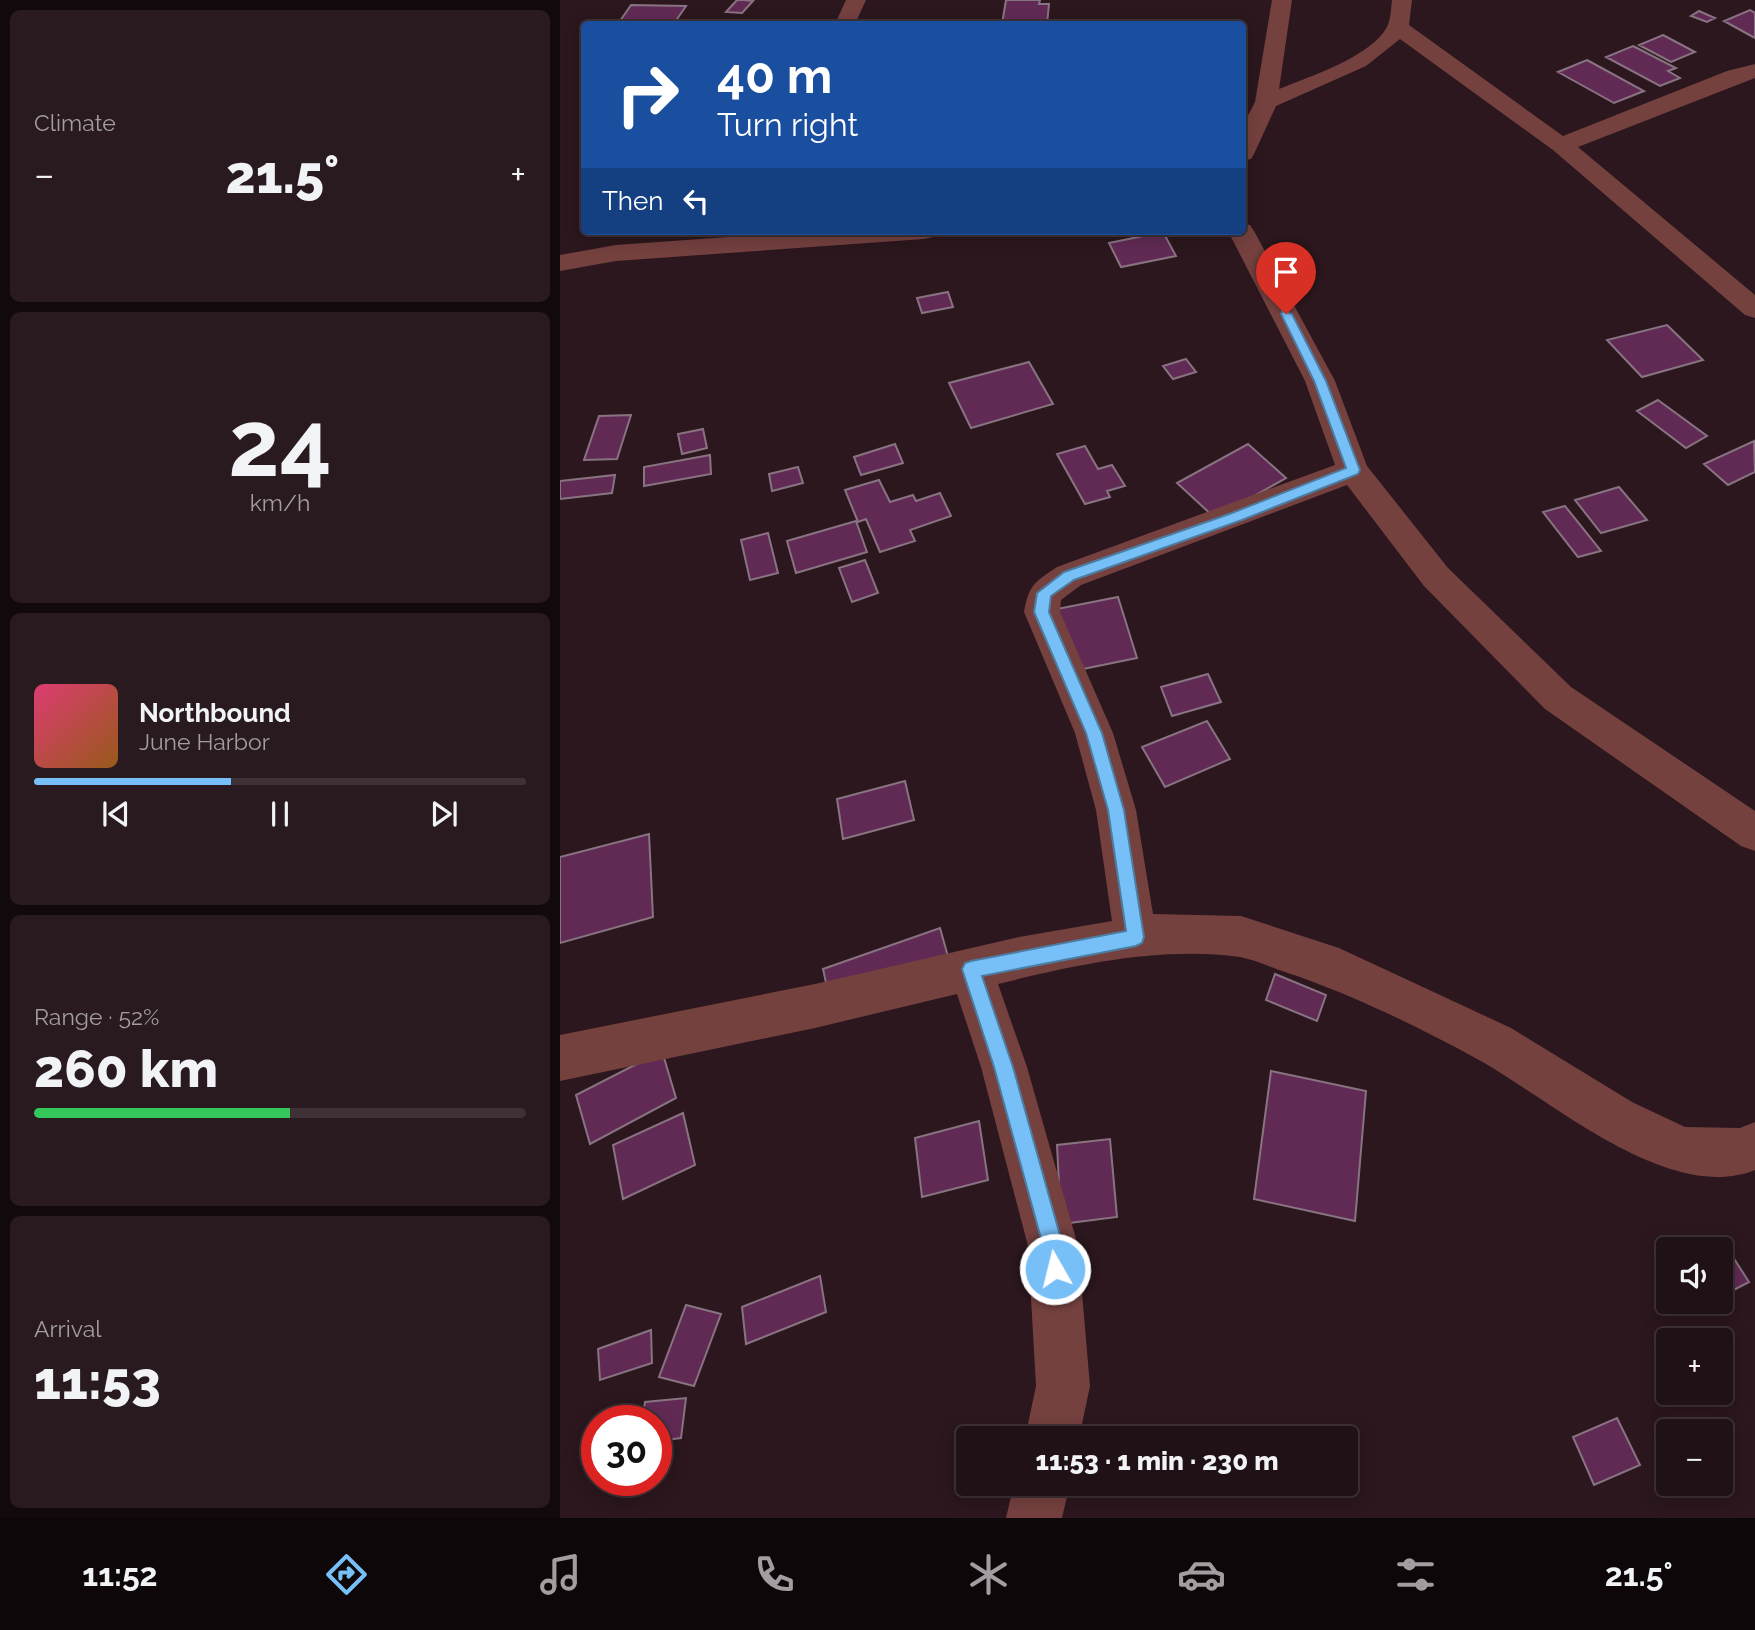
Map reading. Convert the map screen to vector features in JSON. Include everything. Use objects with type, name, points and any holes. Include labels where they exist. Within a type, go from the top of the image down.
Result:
[{"type":"street","points":[[846,21],[856,0]]},
{"type":"street","points":[[1246,144],[1266,102],[1282,0]]},
{"type":"street","points":[[1266,102],[1352,65],[1398,27],[1402,0]]},
{"type":"street","points":[[1398,27],[1561,145],[1755,309]]},
{"type":"street","points":[[1561,145],[1735,76],[1755,71]]},
{"type":"street","points":[[560,263],[616,253],[868,235]]},
{"type":"street","points":[[1243,235],[1320,381],[1353,470],[1436,577],[1558,698],[1755,833]]},
{"type":"street","points":[[1136,937],[1116,810],[1094,733],[1042,612],[1045,593],[1069,576],[1237,516],[1353,470]]},
{"type":"street","points":[[560,1058],[815,1006],[971,969],[1136,937],[1156,934],[1241,937],[1339,969],[1494,1044],[1615,1119],[1683,1151],[1740,1152],[1755,1146]]},
{"type":"street","points":[[971,969],[1004,1067],[1053,1246],[1063,1386],[1055,1426]]},
{"type":"street","points":[[1034,1518],[1039,1496]]},
{"type":"building","points":[[737,0],[753,1],[742,13],[726,12]]},
{"type":"building","points":[[1006,0],[1040,0],[1039,4],[1049,4],[1047,21],[1002,21]]},
{"type":"building","points":[[631,5],[686,6],[676,21],[620,21]]},
{"type":"building","points":[[1750,10],[1755,13],[1755,38],[1724,21]]},
{"type":"building","points":[[1699,11],[1715,18],[1707,22],[1691,16]]},
{"type":"building","points":[[1663,35],[1695,52],[1671,62],[1639,45]]},
{"type":"building","points":[[1633,46],[1676,68],[1668,71],[1680,78],[1660,86],[1606,57]]},
{"type":"building","points":[[1587,60],[1644,91],[1614,103],[1558,72]]},
{"type":"building","points":[[1148,235],[1165,235],[1176,256],[1121,267],[1109,243]]},
{"type":"building","points":[[948,292],[953,307],[922,313],[917,298]]},
{"type":"building","points":[[1667,325],[1703,360],[1642,377],[1607,340]]},
{"type":"building","points":[[1186,359],[1196,372],[1173,379],[1163,366]]},
{"type":"building","points":[[1029,362],[1053,404],[971,428],[949,383]]},
{"type":"building","points":[[1658,400],[1707,436],[1686,448],[1637,411]]},
{"type":"building","points":[[631,415],[617,459],[584,460],[599,416]]},
{"type":"building","points":[[703,429],[707,448],[682,454],[678,434]]},
{"type":"building","points":[[1754,441],[1755,472],[1728,485],[1704,464]]},
{"type":"building","points":[[895,444],[903,463],[861,475],[854,457]]},
{"type":"building","points":[[1248,444],[1286,478],[1215,518],[1177,483]]},
{"type":"building","points":[[1085,446],[1098,469],[1112,465],[1125,486],[1107,491],[1110,497],[1085,504],[1057,454]]},
{"type":"building","points":[[710,455],[711,474],[644,486],[644,467]]},
{"type":"building","points":[[798,467],[803,483],[772,491],[769,474]]},
{"type":"building","points":[[615,475],[612,493],[560,499],[560,481]]},
{"type":"building","points":[[879,480],[890,502],[913,495],[916,501],[940,493],[951,516],[910,530],[915,541],[880,552],[866,519],[858,522],[845,490]]},
{"type":"building","points":[[1619,487],[1647,520],[1601,533],[1575,500]]},
{"type":"building","points":[[1565,506],[1601,551],[1578,557],[1543,512]]},
{"type":"building","points":[[856,521],[867,552],[796,573],[787,541]]},
{"type":"building","points":[[768,533],[778,573],[750,580],[741,540]]},
{"type":"building","points":[[865,560],[878,593],[852,602],[839,568]]},
{"type":"building","points":[[1118,597],[1137,658],[1073,671],[1057,609]]},
{"type":"building","points":[[1208,674],[1221,702],[1172,716],[1161,687]]},
{"type":"building","points":[[1207,721],[1230,759],[1165,787],[1142,747]]},
{"type":"building","points":[[905,781],[914,820],[843,839],[837,799]]},
{"type":"building","points":[[649,834],[653,917],[560,943],[560,857]]},
{"type":"building","points":[[940,928],[949,960],[830,1001],[823,969]]},
{"type":"building","points":[[1275,974],[1326,995],[1317,1021],[1266,1000]]},
{"type":"building","points":[[662,1051],[676,1098],[590,1144],[576,1095]]},
{"type":"building","points":[[1271,1071],[1366,1091],[1355,1221],[1254,1199]]},
{"type":"building","points":[[683,1113],[695,1165],[623,1199],[613,1145]]},
{"type":"building","points":[[979,1121],[988,1180],[922,1197],[915,1138]]},
{"type":"building","points":[[1110,1139],[1117,1217],[1061,1224],[1057,1145]]},
{"type":"building","points":[[1733,1257],[1749,1282],[1733,1290]]},
{"type":"building","points":[[820,1276],[826,1312],[746,1344],[742,1307]]},
{"type":"building","points":[[686,1305],[721,1314],[694,1386],[659,1377]]},
{"type":"building","points":[[651,1330],[652,1363],[600,1380],[598,1349]]},
{"type":"building","points":[[686,1398],[681,1438],[672,1439],[672,1405],[645,1405],[645,1402]]},
{"type":"building","points":[[1617,1418],[1640,1465],[1594,1485],[1573,1437]]},
{"type":"route","points":[[1055,1269],[1053,1246],[1004,1067],[971,969],[1136,937],[1116,810],[1094,733],[1042,612],[1045,593],[1069,576],[1237,516],[1353,470],[1320,381],[1286,314]]}]
